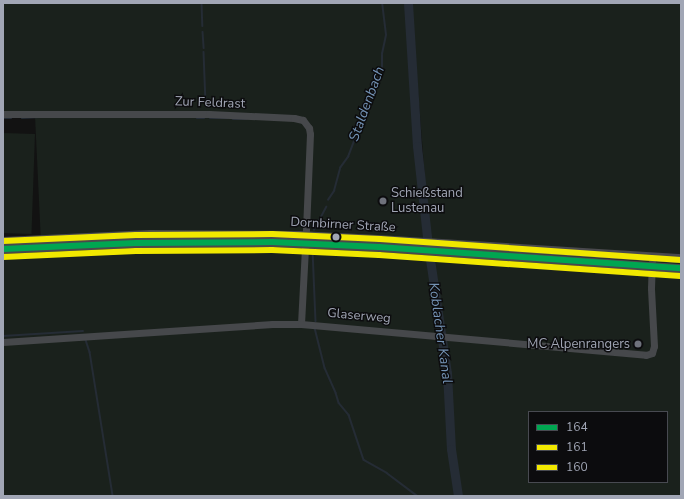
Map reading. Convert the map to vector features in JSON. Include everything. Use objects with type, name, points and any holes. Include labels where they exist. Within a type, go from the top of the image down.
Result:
[{"type":"main road","name":"Dornbirner Straße","points":[[3,241],[99,236],[188,234],[298,235],[447,247],[681,258]]},
{"type":"main road","name":"Dornbirner Straße","points":[[3,249],[102,244],[207,242],[415,245]]},
{"type":"main road","name":"Dornbirner Straße","points":[[447,247],[681,268]]},
{"type":"street","name":"Zur Feldrast","points":[[3,114],[209,114],[294,118],[302,120],[309,128],[310,134],[306,231]]},
{"type":"street","points":[[301,324],[305,248]]},
{"type":"street","points":[[652,266],[653,256]]},
{"type":"street","name":"Glaserweg","points":[[3,342],[272,324],[301,324],[652,354],[654,346],[651,293],[652,266]]},
{"type":"shaded area","points":[[3,3],[405,3],[414,137],[426,253],[431,253],[411,3],[681,3],[681,496],[3,496],[3,248],[41,243],[35,116],[3,113]]},
{"type":"shaded area","points":[[3,133],[35,134],[31,234],[3,233]]},
{"type":"waterway","points":[[202,3],[203,26]]},
{"type":"waterway","name":"Staldenbach","points":[[328,200],[334,191],[340,168],[348,157],[382,67],[382,54],[386,35],[382,3]]},
{"type":"waterway","name":"Koblacher Kanal","points":[[408,3],[417,146],[428,246],[447,373],[451,449],[458,496]]},
{"type":"waterway","points":[[203,32],[204,48]]},
{"type":"waterway","points":[[204,52],[206,104]]},
{"type":"waterway","points":[[22,118],[40,117]]},
{"type":"waterway","points":[[3,118],[11,118]]},
{"type":"waterway","points":[[197,118],[204,118]]},
{"type":"waterway","points":[[210,118],[227,118]]},
{"type":"waterway","points":[[233,119],[246,119]]},
{"type":"waterway","name":"Staldenbach","points":[[314,230],[326,207]]},
{"type":"waterway","name":"Staldenbach","points":[[313,250],[316,321]]},
{"type":"waterway","name":"Staldenbach","points":[[315,328],[325,368],[339,403],[349,415],[364,460],[387,473],[417,496]]},
{"type":"waterway","points":[[3,336],[83,331]]},
{"type":"waterway","points":[[86,340],[90,352],[113,496]]},
{"type":"transit line","name":"160","points":[[3,241],[136,235],[272,234],[380,239],[681,260]]},
{"type":"transit line","name":"164","points":[[3,249],[136,243],[272,242],[379,247],[681,268]]},
{"type":"transit line","name":"161","points":[[3,257],[136,251],[272,250],[379,255],[680,276]]},
{"type":"place","name":"Schießstand Lustenau","points":[[383,201]]},
{"type":"place","name":"MC Alpenrangers","points":[[638,344]]}]
